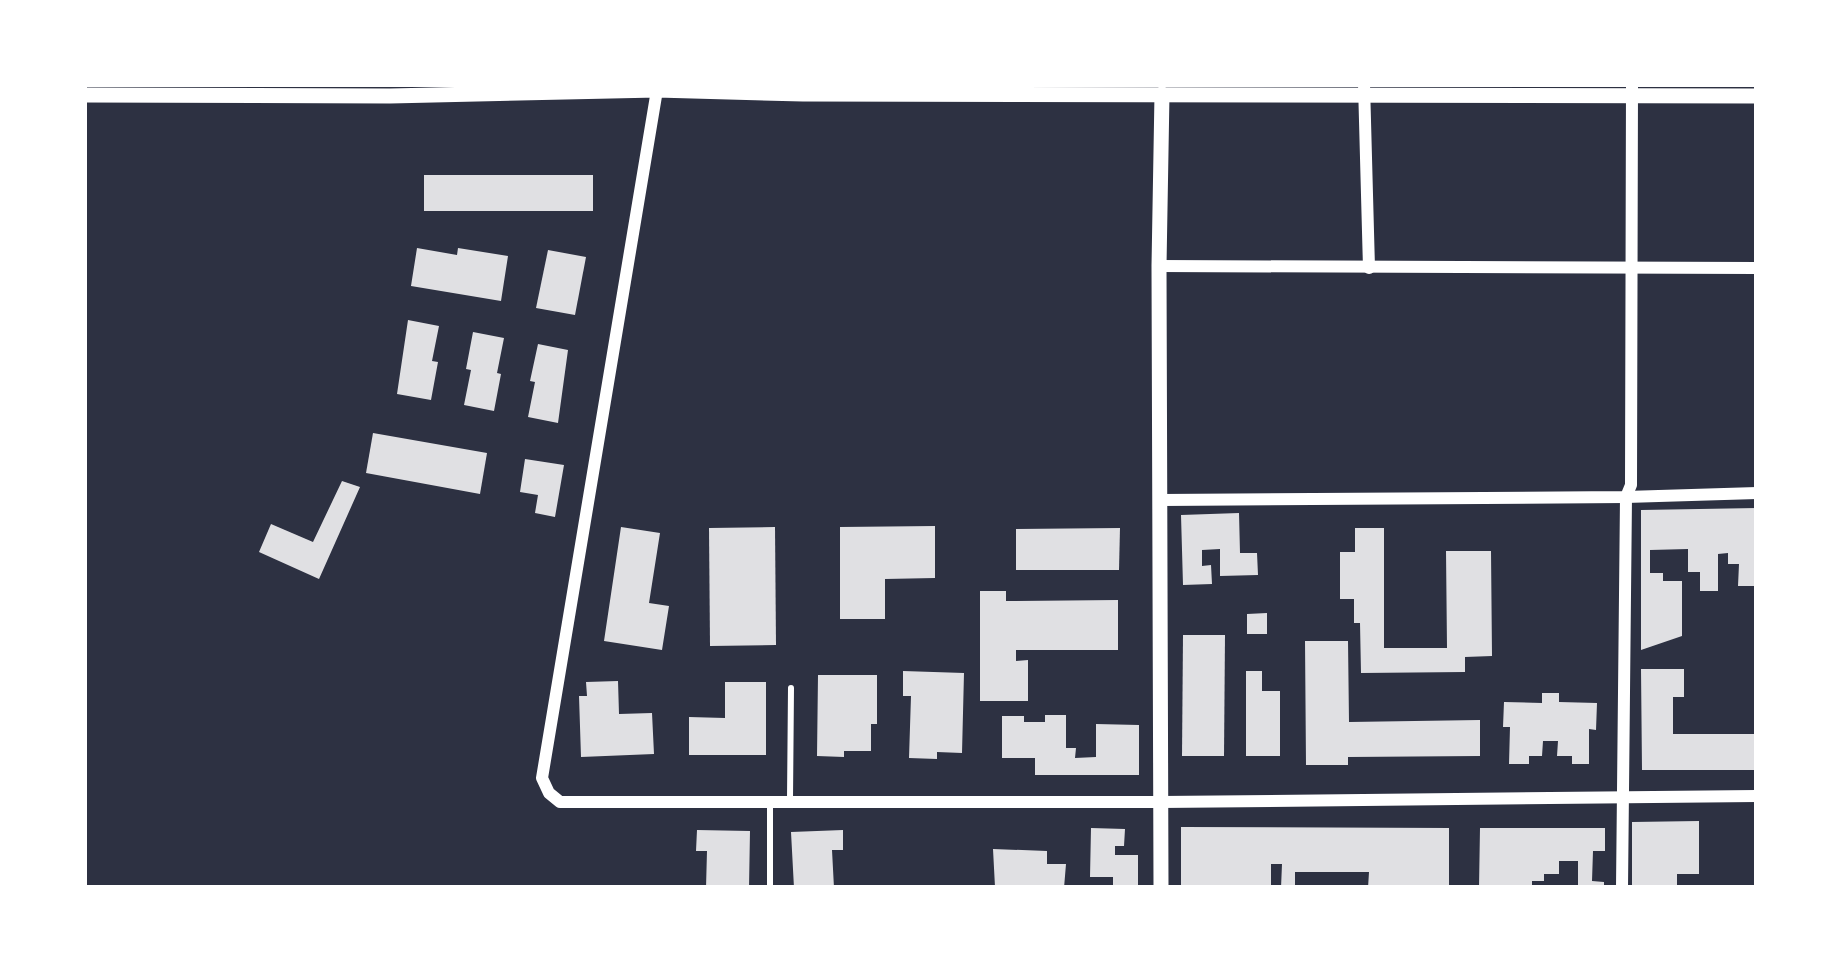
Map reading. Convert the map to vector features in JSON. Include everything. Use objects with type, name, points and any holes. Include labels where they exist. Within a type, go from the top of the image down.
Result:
[{"type":"street","points":[[1161,888],[1162,89]]},
{"type":"street","points":[[84,94],[1162,89],[1632,90],[1757,97]]},
{"type":"street","points":[[657,90],[542,778],[560,802],[1757,796]]},
{"type":"street","points":[[1364,90],[1369,268]]},
{"type":"street","points":[[1622,888],[1626,497],[1631,485],[1632,90]]},
{"type":"street","points":[[1159,266],[1757,268]]},
{"type":"street","points":[[1161,500],[1757,493]]},
{"type":"lane","points":[[790,802],[791,688]]},
{"type":"lane","points":[[770,802],[770,888]]},
{"type":"building","points":[[424,175],[593,175],[593,211],[424,211]]},
{"type":"building","points":[[417,248],[508,256],[501,301],[411,286]]},
{"type":"building","points":[[548,250],[586,257],[575,315],[536,308]]},
{"type":"building","points":[[408,320],[439,326],[431,400],[397,394]]},
{"type":"building","points":[[473,332],[504,338],[494,411],[464,405]]},
{"type":"building","points":[[538,344],[568,350],[558,423],[528,417]]},
{"type":"building","points":[[373,433],[487,453],[480,494],[366,473]]},
{"type":"building","points":[[525,459],[564,465],[555,517],[535,513],[538,495],[520,492]]},
{"type":"building","points":[[342,481],[360,487],[319,579],[259,552],[271,524],[313,542]]},
{"type":"building","points":[[1757,508],[1754,586],[1738,586],[1739,564],[1728,564],[1728,553],[1718,554],[1718,591],[1700,591],[1700,572],[1688,572],[1688,549],[1650,550],[1650,573],[1663,573],[1663,581],[1682,581],[1682,636],[1641,650],[1641,510]]},
{"type":"building","points":[[1239,513],[1240,553],[1257,553],[1258,575],[1220,576],[1220,549],[1202,550],[1202,566],[1211,565],[1212,584],[1183,585],[1181,515]]},
{"type":"building","points":[[935,526],[935,578],[885,579],[885,619],[840,619],[840,527]]},
{"type":"building","points":[[621,527],[660,533],[649,603],[669,606],[662,650],[604,641]]},
{"type":"building","points":[[775,527],[776,645],[710,646],[709,528]]},
{"type":"building","points":[[1120,528],[1119,570],[1016,570],[1016,529]]},
{"type":"building","points":[[1355,528],[1384,528],[1384,648],[1447,648],[1446,551],[1491,551],[1492,656],[1465,657],[1465,672],[1361,673],[1360,623],[1354,623],[1354,599],[1340,599],[1340,552],[1355,552]]},
{"type":"building","points":[[980,591],[1006,591],[1006,601],[1118,600],[1118,650],[1016,650],[1016,661],[1028,660],[1028,701],[980,701]]},
{"type":"building","points":[[1267,613],[1267,634],[1247,634],[1247,614]]},
{"type":"building","points":[[1183,635],[1225,635],[1224,756],[1182,756]]},
{"type":"building","points":[[1305,641],[1348,641],[1349,722],[1480,720],[1480,756],[1348,757],[1348,765],[1306,765]]},
{"type":"building","points":[[1641,669],[1684,669],[1684,697],[1673,697],[1673,734],[1757,734],[1757,770],[1642,770]]},
{"type":"building","points":[[903,671],[964,673],[962,753],[937,752],[937,759],[909,758],[911,696],[903,696]]},
{"type":"building","points":[[1246,671],[1262,671],[1262,691],[1280,691],[1280,756],[1246,756]]},
{"type":"building","points":[[818,675],[877,675],[877,724],[871,724],[871,751],[817,756]]},
{"type":"building","points":[[618,681],[619,714],[652,713],[654,754],[581,757],[579,696],[587,696],[586,682]]},
{"type":"building","points":[[725,682],[766,682],[766,755],[689,755],[689,717],[725,718]]},
{"type":"building","points":[[1542,693],[1559,693],[1559,702],[1597,703],[1596,730],[1589,729],[1589,764],[1572,764],[1572,756],[1557,756],[1558,741],[1543,741],[1542,756],[1529,756],[1529,764],[1509,764],[1510,727],[1503,727],[1504,702],[1542,703]]},
{"type":"building","points":[[1045,715],[1066,715],[1066,748],[1076,748],[1075,758],[1096,757],[1096,724],[1139,725],[1139,775],[1035,775],[1035,758],[1002,758],[1002,716],[1045,722]]},
{"type":"building","points":[[1699,821],[1699,874],[1677,874],[1677,888],[1632,888],[1632,822]]},
{"type":"building","points":[[1181,827],[1449,828],[1449,888],[1368,888],[1369,872],[1295,872],[1295,888],[1281,888],[1282,864],[1271,864],[1271,888],[1181,888]]},
{"type":"building","points":[[1091,828],[1125,829],[1124,846],[1115,846],[1115,855],[1138,855],[1138,888],[1113,888],[1113,877],[1090,877]]},
{"type":"building","points":[[1480,828],[1605,828],[1605,851],[1593,851],[1592,881],[1604,882],[1604,888],[1578,888],[1578,861],[1559,861],[1559,874],[1544,874],[1544,881],[1532,881],[1532,888],[1479,888]]},
{"type":"building","points":[[697,830],[750,831],[749,888],[706,888],[707,851],[696,851]]},
{"type":"building","points":[[843,830],[843,850],[832,850],[834,888],[794,888],[791,832]]},
{"type":"building","points":[[993,849],[1047,851],[1047,864],[1066,864],[1064,888],[995,887]]}]
